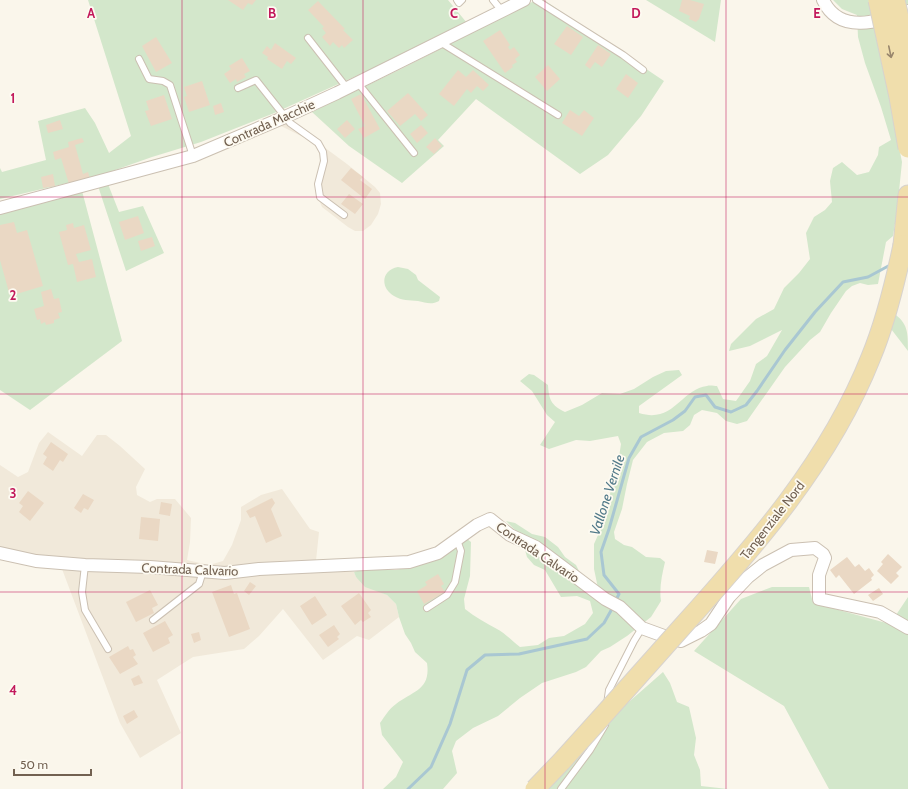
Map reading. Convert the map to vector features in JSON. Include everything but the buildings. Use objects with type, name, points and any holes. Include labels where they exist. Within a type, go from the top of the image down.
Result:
[{"type":"main road","points":[[878,0],[899,97],[908,148]]},
{"type":"main road","points":[[895,0],[900,22],[908,86]]},
{"type":"main road","name":"Tangenziale Nord","points":[[535,789],[724,581],[797,490],[829,440],[851,400],[871,358],[886,314],[905,239],[908,195]]},
{"type":"street","name":"Contrada Macchie","points":[[0,208],[193,156],[286,117],[358,83],[524,0]]},
{"type":"street","points":[[823,0],[832,13],[842,20],[851,22],[871,22],[908,11]]},
{"type":"street","name":"Contrada Calvario","points":[[0,553],[36,561],[84,565],[150,567],[225,573],[409,562],[438,553],[477,525],[490,519],[510,535],[536,547],[605,599],[620,607],[642,628],[681,641],[711,624],[729,596],[748,577],[763,565],[791,550],[815,548],[823,554],[825,558],[819,576],[819,599],[880,612],[908,628]]},
{"type":"lane","points":[[457,0],[459,3],[462,0]]},
{"type":"lane","points":[[493,0],[502,11]]},
{"type":"lane","points":[[536,0],[623,55],[642,70]]},
{"type":"lane","points":[[308,38],[347,88]]},
{"type":"lane","points":[[440,42],[558,115]]},
{"type":"lane","points":[[139,59],[149,79],[163,81],[170,86],[193,156]]},
{"type":"lane","points":[[238,88],[256,80],[290,123],[318,143],[323,152],[324,161],[318,184],[320,197],[344,215]]},
{"type":"lane","points":[[358,83],[414,153]]},
{"type":"lane","points":[[427,608],[447,595],[455,582],[461,551],[457,540]]},
{"type":"lane","points":[[84,565],[82,592],[85,610],[108,649]]},
{"type":"lane","points":[[152,620],[200,584],[203,571]]},
{"type":"lane","points":[[561,789],[590,750],[605,726],[609,690],[634,640],[642,628]]},
{"type":"shaded area","points":[[290,122],[347,164],[375,187],[380,193],[381,204],[378,214],[371,225],[363,231],[355,231],[348,227],[322,207],[316,193],[322,163],[321,154],[315,146],[305,138],[281,126]]},
{"type":"shaded area","points":[[48,432],[82,456],[97,435],[106,435],[145,469],[136,487],[137,495],[150,502],[157,499],[175,499],[191,518],[190,542],[187,560],[209,565],[223,561],[232,545],[241,520],[241,507],[261,495],[282,489],[310,529],[319,532],[315,570],[354,572],[356,577],[387,595],[396,604],[399,617],[369,640],[357,636],[323,660],[283,609],[259,636],[244,649],[193,657],[157,680],[181,733],[140,758],[120,723],[62,569],[39,568],[0,558],[0,465],[18,477],[28,472],[39,443]]},
{"type":"green space","points":[[88,0],[448,0],[467,23],[387,62],[272,114],[201,142],[101,175],[0,199],[0,168],[2,172],[46,160],[38,121],[85,108],[95,123],[109,153],[131,136]]},
{"type":"green space","points":[[536,0],[544,0],[664,81],[641,116],[608,155],[580,174],[476,99],[438,140],[444,146],[402,183],[349,146],[312,112],[401,69]]},
{"type":"green space","points":[[646,0],[721,0],[715,42]]},
{"type":"green space","points":[[833,0],[908,0],[908,145],[898,142],[902,162],[897,211],[893,236],[886,242],[878,284],[868,285],[860,283],[852,286],[846,291],[820,332],[810,340],[785,367],[747,421],[737,424],[726,421],[717,413],[702,410],[694,415],[690,425],[683,431],[664,433],[647,442],[633,460],[622,509],[614,532],[615,539],[624,545],[632,547],[646,557],[660,558],[665,562],[661,586],[661,601],[651,617],[627,636],[601,651],[586,667],[576,672],[542,683],[520,698],[498,716],[473,728],[456,741],[452,751],[457,773],[443,789],[383,789],[396,777],[403,762],[382,735],[380,723],[394,706],[419,689],[423,684],[428,672],[427,663],[415,652],[405,634],[396,604],[387,595],[365,587],[356,577],[354,572],[364,569],[395,570],[417,566],[466,538],[471,542],[470,576],[464,599],[465,609],[469,612],[503,632],[520,647],[538,645],[549,638],[564,636],[585,624],[593,613],[590,601],[577,596],[561,597],[545,570],[534,565],[527,557],[517,532],[506,521],[515,523],[532,534],[545,537],[558,547],[565,557],[576,565],[580,573],[598,588],[594,569],[594,544],[603,524],[617,470],[621,444],[618,436],[590,441],[576,440],[549,449],[540,445],[555,422],[547,415],[532,391],[520,381],[529,374],[534,375],[548,385],[549,395],[552,402],[565,412],[582,405],[602,393],[620,394],[634,389],[666,371],[679,370],[682,375],[639,406],[639,413],[651,415],[661,414],[669,410],[698,388],[708,386],[717,386],[723,399],[736,401],[750,381],[756,364],[767,356],[782,330],[750,346],[729,351],[731,344],[756,319],[774,309],[784,288],[810,259],[806,233],[814,217],[825,210],[832,202],[830,181],[833,168],[842,162],[857,175],[869,172],[878,155],[879,147],[891,140],[865,63],[858,37],[857,15],[842,9]]},
{"type":"green space","points":[[108,184],[119,212],[143,206],[164,253],[126,271],[98,186]]},
{"type":"green space","points":[[82,191],[122,341],[30,410],[0,390],[0,214]]},
{"type":"green space","points":[[398,267],[408,269],[416,275],[418,280],[440,297],[439,301],[429,303],[403,300],[389,293],[386,289],[384,280],[388,272]]},
{"type":"green space","points":[[893,313],[902,320],[906,329],[908,351],[888,325]]},
{"type":"green space","points":[[772,587],[809,587],[813,603],[890,624],[908,597],[908,789],[829,789],[784,706],[694,651],[741,599]]},
{"type":"green space","points":[[663,672],[670,683],[677,702],[689,707],[696,738],[694,755],[700,770],[701,786],[728,789],[547,789],[622,708]]},
{"type":"waterway","name":"Vallone Vernile","points":[[615,602],[619,594],[604,575],[601,552],[629,458],[641,437],[673,420],[685,411],[695,397],[706,395],[715,407],[731,412],[746,405],[785,350],[815,312],[843,282],[868,277],[892,264]]},
{"type":"waterway","name":"Vallone Vernile","points":[[408,789],[431,767],[450,724],[467,670],[485,655],[519,654],[587,639],[604,623],[613,607]]}]
